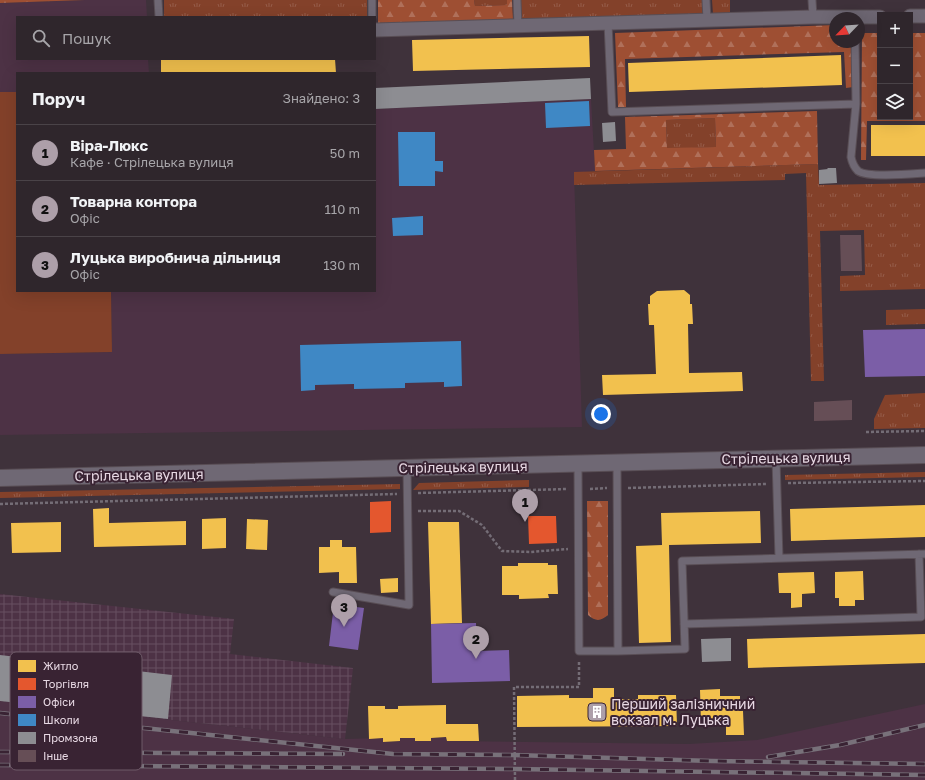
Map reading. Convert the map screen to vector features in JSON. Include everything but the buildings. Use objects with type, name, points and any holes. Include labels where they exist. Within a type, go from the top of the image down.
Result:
[{"type":"street","points":[[913,16],[925,16]]},
{"type":"street","points":[[376,30],[829,17]]},
{"type":"street","points":[[865,17],[877,17]]},
{"type":"street","name":"Стрілецька вулиця","points":[[0,478],[925,455]]},
{"type":"lane","points":[[158,0],[159,16]]},
{"type":"lane","points":[[372,0],[372,16]]},
{"type":"lane","points":[[517,0],[518,26]]},
{"type":"lane","points":[[706,0],[707,20]]},
{"type":"lane","points":[[812,0],[813,17]]},
{"type":"lane","points":[[608,23],[612,112],[856,104]]},
{"type":"lane","points":[[856,48],[856,104],[851,157],[853,164],[859,172],[872,175],[925,174]]},
{"type":"lane","points":[[776,459],[779,558]]},
{"type":"lane","points":[[617,463],[618,651]]},
{"type":"lane","points":[[578,464],[579,651],[685,649],[684,624],[682,561],[922,554],[920,618],[684,624]]},
{"type":"lane","points":[[333,592],[410,605],[407,468]]},
{"type":"path","points":[[866,432],[925,431]]},
{"type":"path","points":[[627,488],[925,480]]},
{"type":"path","points":[[588,489],[612,488]]},
{"type":"path","points":[[0,504],[572,489]]},
{"type":"path","points":[[408,511],[460,511],[482,526],[502,552],[530,552],[578,548]]},
{"type":"path","points":[[514,780],[514,687],[579,687],[579,651]]},
{"type":"shaded area","points":[[85,0],[146,0],[147,16],[16,16],[16,60],[148,60],[149,72],[16,72],[16,92],[0,92],[0,3]]},
{"type":"shaded area","points":[[591,99],[595,171],[574,173],[582,427],[0,435],[0,354],[112,352],[111,292],[376,292],[376,109]]},
{"type":"shaded area","points":[[0,594],[234,619],[230,654],[353,668],[345,739],[142,717],[142,652],[10,652],[10,702],[0,701]]},
{"type":"shaded area","points":[[0,701],[10,702],[10,770],[142,770],[142,717],[345,739],[383,738],[384,742],[399,741],[400,738],[415,738],[415,741],[431,741],[431,738],[446,737],[447,741],[689,744],[757,740],[925,704],[925,780],[0,780]]},
{"type":"green space","points":[[0,0],[85,0],[0,3]]},
{"type":"green space","points":[[164,0],[367,0],[367,16],[164,16]]},
{"type":"green space","points":[[378,0],[474,0],[475,6],[507,5],[507,0],[512,0],[513,20],[378,24]]},
{"type":"green space","points":[[474,0],[507,0],[507,5],[475,6]]},
{"type":"green space","points":[[519,0],[703,0],[703,14],[520,20]]},
{"type":"green space","points":[[712,0],[730,0],[730,13],[713,14]]},
{"type":"green space","points":[[829,25],[829,48],[851,48],[853,87],[846,88],[844,52],[625,59],[626,107],[618,107],[615,33]]},
{"type":"green space","points":[[865,33],[877,33],[877,120],[913,120],[913,33],[925,33],[925,121],[867,121],[866,160],[861,160],[862,48],[865,48]]},
{"type":"green space","points":[[0,92],[16,92],[16,292],[111,292],[112,352],[0,354]]},
{"type":"green space","points":[[817,111],[818,164],[595,171],[594,150],[626,149],[625,117]],"holes":[[[715,118],[716,147],[667,148],[666,120]]]},
{"type":"green space","points":[[715,118],[716,147],[667,149],[666,120]]},
{"type":"green space","points":[[818,164],[819,185],[925,183],[925,289],[840,291],[840,276],[865,275],[864,230],[820,231],[824,381],[811,381],[806,173],[785,174],[785,180],[574,185],[574,172]]},
{"type":"green space","points":[[925,309],[925,324],[886,325],[886,310]]},
{"type":"green space","points":[[925,393],[925,428],[874,429],[874,419],[885,395]]},
{"type":"green space","points":[[925,472],[925,477],[785,480],[785,475]]},
{"type":"green space","points":[[529,480],[529,487],[413,490],[419,483]]},
{"type":"green space","points":[[400,484],[400,489],[0,498],[0,492]]},
{"type":"green space","points":[[587,501],[608,501],[608,615],[603,619],[598,620],[588,615]]},
{"type":"railway","points":[[0,713],[10,714]]},
{"type":"railway","points":[[768,757],[840,745],[925,725]]},
{"type":"railway","points":[[142,728],[393,754],[514,755],[712,761],[925,764]]},
{"type":"railway","points":[[0,752],[10,752]]},
{"type":"railway","points":[[142,753],[343,754]]},
{"type":"railway","points":[[0,765],[10,765]]},
{"type":"railway","points":[[142,766],[514,769],[925,775]]},
{"type":"place","name":"Віра-Люкс","points":[[525,522]]},
{"type":"place","name":"Луцька виробнича дільниця","points":[[344,627]]},
{"type":"place","name":"Товарна контора","points":[[476,659]]},
{"type":"place","name":"Перший залізничний вокзал м. Луцька","points":[[597,712]]}]
